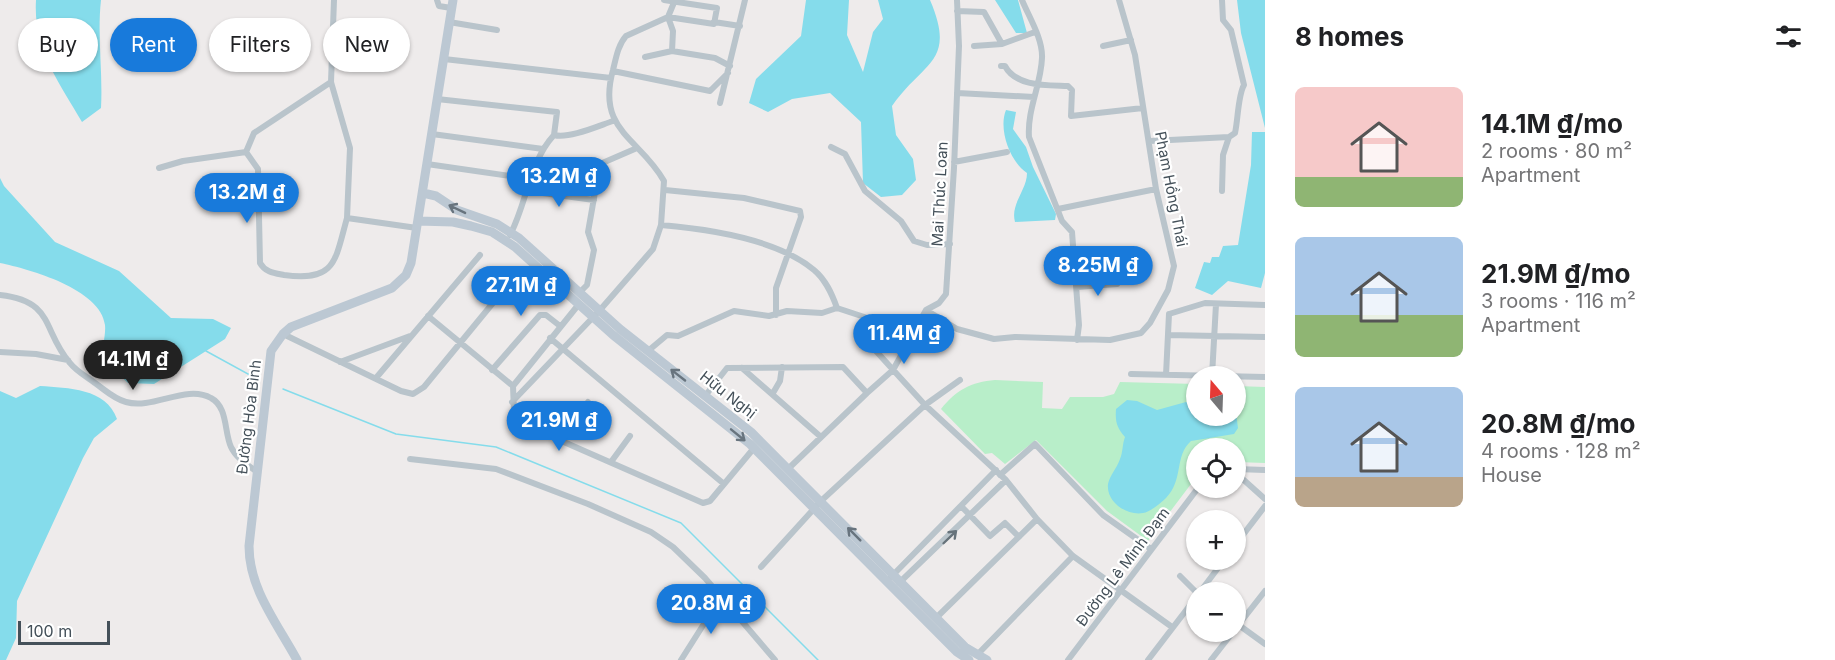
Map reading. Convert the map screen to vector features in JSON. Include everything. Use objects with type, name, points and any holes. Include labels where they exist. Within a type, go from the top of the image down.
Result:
[{"type":"main road","points":[[282,334],[312,318],[392,288],[406,275],[411,263],[423,193],[452,4]]},
{"type":"main road","name":"Hữu Nghị","points":[[423,193],[436,196],[457,210],[497,224],[579,304],[597,314],[648,351],[705,396],[892,573],[973,658]]},
{"type":"main road","name":"Hữu Nghị","points":[[417,225],[453,222],[509,237],[580,292],[597,314],[754,448],[789,468],[818,505],[890,584],[973,658],[987,660]]},
{"type":"main road","name":"Đường Hòa Bình","points":[[282,334],[271,351],[249,546],[249,567],[258,590],[297,660]]},
{"type":"street","points":[[246,153],[258,169],[260,263],[266,270],[313,277],[323,273],[334,262],[347,218],[350,148],[332,82],[334,0]]},
{"type":"street","points":[[437,0],[439,6],[452,4]]},
{"type":"street","points":[[664,0],[717,8],[714,23]]},
{"type":"street","points":[[720,103],[745,0]]},
{"type":"street","name":"Mai Thúc Loan","points":[[893,370],[926,310],[939,303],[946,294],[957,93],[957,0]]},
{"type":"street","points":[[1022,0],[1041,44],[1043,57],[1028,122],[1029,137],[1062,221],[1072,232],[1077,287],[1077,340]]},
{"type":"street","name":"Phạm Hồng Thái","points":[[926,310],[957,328],[994,339],[1110,340],[1141,333],[1159,307],[1168,290],[1174,266],[1156,189],[1131,40],[1119,0]]},
{"type":"street","points":[[1149,141],[1229,137],[1235,133],[1241,91],[1244,85],[1231,30],[1223,20],[1222,0]]},
{"type":"street","points":[[672,51],[673,32],[668,17],[675,1]]},
{"type":"street","points":[[957,11],[984,12],[1002,44]]},
{"type":"street","points":[[512,402],[597,314],[653,249],[661,225],[665,190],[661,177],[613,121],[610,97],[612,74],[621,41],[626,36],[668,17],[740,26]]},
{"type":"street","points":[[449,22],[497,30]]},
{"type":"street","points":[[974,46],[1002,44],[1035,32]]},
{"type":"street","points":[[1103,46],[1131,40]]},
{"type":"street","points":[[645,57],[672,51],[715,58],[729,69]]},
{"type":"street","points":[[444,58],[612,74],[710,91],[729,69]]},
{"type":"street","points":[[1001,66],[1005,66],[1009,73],[1018,78],[1038,85],[1068,86],[1071,90],[1071,116],[1143,108]]},
{"type":"street","points":[[246,153],[254,133],[332,82]]},
{"type":"street","points":[[957,93],[1034,98]]},
{"type":"street","points":[[437,99],[557,112],[554,135],[543,149],[509,237]]},
{"type":"street","points":[[554,135],[561,137],[575,134],[613,121]]},
{"type":"street","points":[[432,134],[543,149]]},
{"type":"street","points":[[1222,191],[1222,155],[1229,137]]},
{"type":"street","points":[[831,147],[845,154],[865,191],[901,221],[914,241],[927,245],[950,244]]},
{"type":"street","points":[[580,292],[587,285],[594,250],[588,232],[595,181],[600,164],[637,148]]},
{"type":"street","points":[[954,162],[1007,152]]},
{"type":"street","points":[[159,168],[183,161],[246,153]]},
{"type":"street","points":[[427,164],[531,179]]},
{"type":"street","points":[[1058,209],[1156,189]]},
{"type":"street","points":[[665,190],[744,198],[798,210],[801,217],[776,288],[776,315]]},
{"type":"street","points":[[528,191],[594,200]]},
{"type":"street","points":[[347,218],[417,225]]},
{"type":"street","points":[[661,225],[702,228],[787,252],[815,270],[830,289],[837,308]]},
{"type":"street","points":[[376,378],[480,255]]},
{"type":"street","points":[[1077,287],[1117,284]]},
{"type":"street","points":[[0,295],[21,297],[32,303],[51,328],[68,360],[118,400],[142,404],[196,394],[209,397],[217,402],[222,410],[231,446],[236,455],[257,472]]},
{"type":"street","points":[[282,334],[408,393],[418,392],[497,298]]},
{"type":"street","points":[[579,304],[513,386],[512,402],[519,419],[532,428],[703,503],[710,501],[754,448]]},
{"type":"street","points":[[1212,366],[1216,304]]},
{"type":"street","points":[[1169,314],[1196,305],[1265,305]]},
{"type":"street","points":[[1159,307],[1169,314]]},
{"type":"street","points":[[648,351],[667,335],[678,336],[734,311],[776,315],[787,311],[822,313],[837,308],[913,333]]},
{"type":"street","points":[[1166,375],[1169,314]]},
{"type":"street","points":[[492,370],[540,315],[546,315],[560,326]]},
{"type":"street","points":[[428,316],[513,386]]},
{"type":"street","points":[[1168,335],[1265,337]]},
{"type":"street","points":[[340,362],[411,336]]},
{"type":"street","points":[[550,338],[724,484]]},
{"type":"street","points":[[866,340],[925,405],[1006,480],[1037,519],[1073,556],[1172,627]]},
{"type":"street","points":[[0,352],[36,354],[68,360]]},
{"type":"street","points":[[705,396],[727,368],[843,367],[867,393]]},
{"type":"street","points":[[742,368],[821,437]]},
{"type":"street","points":[[772,393],[780,381],[782,368]]},
{"type":"street","points":[[789,468],[893,370]]},
{"type":"street","points":[[1131,374],[1186,375]]},
{"type":"street","points":[[1246,377],[1265,377]]},
{"type":"street","points":[[761,567],[818,505],[925,405],[960,380]]},
{"type":"street","points":[[559,439],[588,402]]},
{"type":"street","points":[[611,462],[630,436]]},
{"type":"street","points":[[1006,480],[902,583],[890,584],[892,573],[961,506],[1035,444],[1103,515],[1151,549]]},
{"type":"street","points":[[410,459],[496,470],[602,510],[651,532],[673,547],[721,597],[775,660]]},
{"type":"street","points":[[1246,471],[1265,470]]},
{"type":"street","points":[[1246,481],[1265,499]]},
{"type":"street","name":"Đường Lê Minh Đạm","points":[[1068,660],[1190,498]]},
{"type":"street","points":[[961,506],[990,536],[1005,523],[1019,537]]},
{"type":"street","points":[[1246,531],[1265,506]]},
{"type":"street","points":[[936,618],[1037,519]]},
{"type":"street","points":[[925,542],[935,552]]},
{"type":"street","points":[[973,658],[1073,556]]},
{"type":"street","points":[[1207,582],[1216,570]]},
{"type":"street","points":[[1180,576],[1186,582]]},
{"type":"street","points":[[1246,614],[1265,591]]},
{"type":"street","points":[[681,660],[721,597]]},
{"type":"street","points":[[1148,660],[1186,609]]},
{"type":"street","points":[[1246,631],[1265,644]]},
{"type":"street","points":[[1211,660],[1225,642]]},
{"type":"green space","points":[[995,380],[1043,382],[1042,408],[1062,409],[1070,397],[1103,397],[1114,394],[1120,382],[1186,384],[1186,426],[1246,426],[1246,386],[1265,387],[1265,463],[1246,462],[1246,438],[1186,438],[1186,491],[1148,541],[1107,511],[1036,440],[1005,464],[992,453],[985,454],[941,409],[965,388]]},
{"type":"water","points":[[36,0],[101,0],[101,108],[82,122],[53,72],[98,72],[98,18],[36,18]]},
{"type":"water","points":[[806,0],[849,0],[847,35],[863,72],[873,32],[883,19],[878,0],[930,0],[940,37],[938,49],[933,60],[892,106],[896,135],[913,159],[916,180],[902,195],[881,197],[863,183],[861,122],[830,93],[792,99],[768,112],[749,103],[756,79],[801,36]]},
{"type":"water","points":[[995,0],[1018,0],[1027,33],[1016,33]]},
{"type":"water","points":[[1237,0],[1265,0],[1265,128],[1241,33]]},
{"type":"water","points":[[1006,110],[1016,112],[1013,129],[1026,147],[1056,214],[1055,220],[1015,222],[1015,209],[1027,173],[1015,161],[1007,144],[1004,126]]},
{"type":"water","points":[[1252,132],[1265,132],[1265,273],[1261,288],[1228,281],[1212,295],[1195,288],[1204,262],[1210,263],[1212,257],[1219,257],[1223,246],[1238,245],[1251,165]]},
{"type":"water","points":[[0,178],[4,186],[55,242],[119,271],[171,318],[213,319],[231,328],[225,339],[154,384],[128,383],[101,358],[105,325],[101,312],[91,301],[62,283],[28,270],[0,263]]},
{"type":"water","points":[[40,386],[74,389],[95,395],[112,409],[117,419],[94,438],[83,458],[17,601],[16,638],[6,660],[0,660],[0,391],[16,398]]},
{"type":"water","points":[[1127,400],[1137,401],[1157,410],[1186,402],[1186,426],[1238,426],[1238,428],[1234,434],[1209,438],[1186,438],[1186,447],[1172,491],[1146,512],[1130,512],[1114,502],[1108,491],[1108,484],[1121,456],[1125,437],[1117,424],[1116,409]]},
{"type":"waterway","points":[[206,351],[259,380]]},
{"type":"waterway","points":[[283,389],[396,434],[496,447],[681,523],[818,660]]}]
